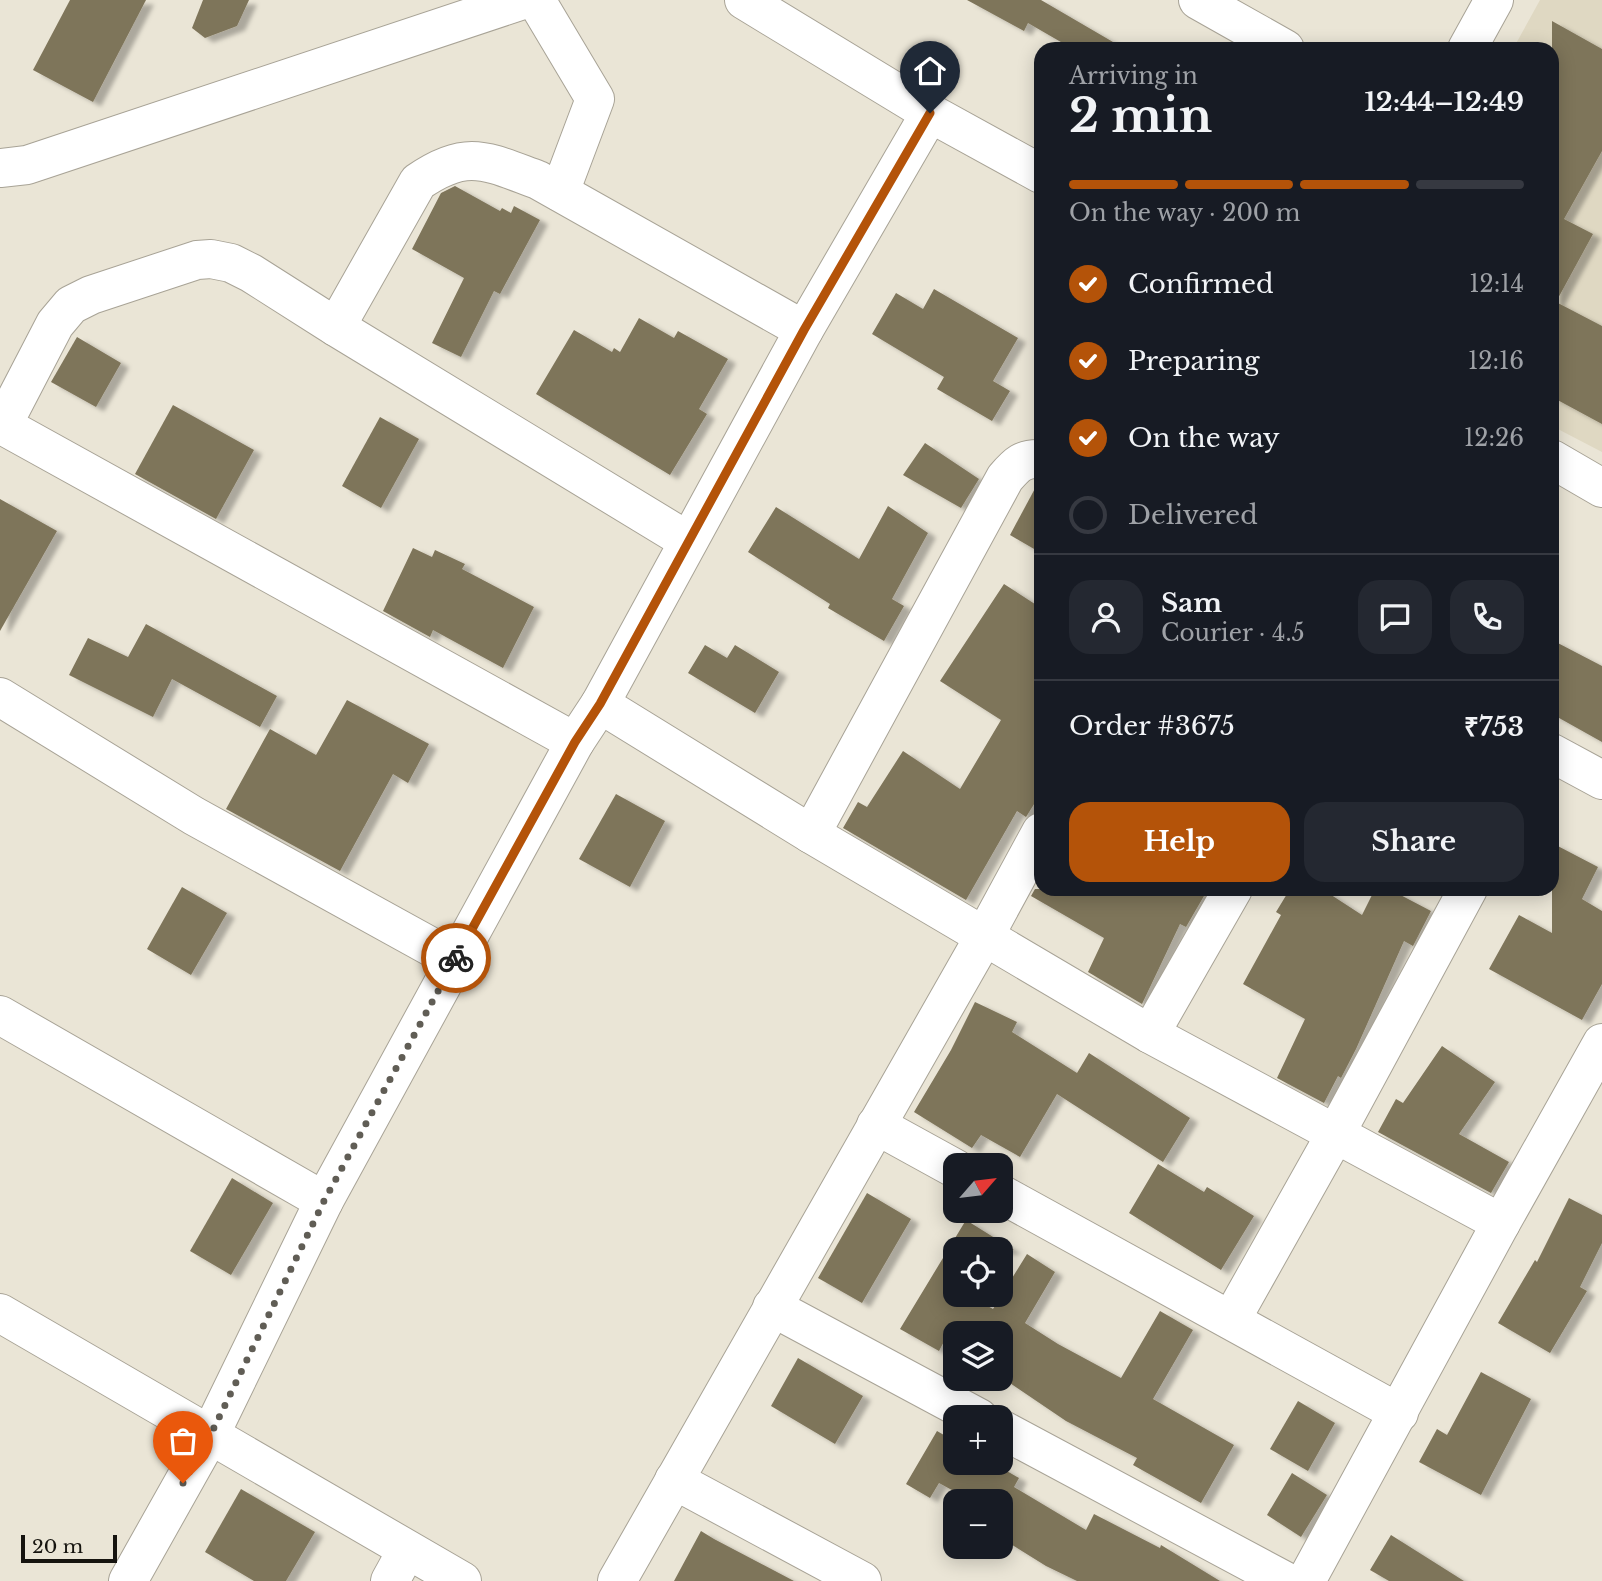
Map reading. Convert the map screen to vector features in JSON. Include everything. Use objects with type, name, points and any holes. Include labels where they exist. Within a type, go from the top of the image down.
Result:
[{"type":"street","points":[[0,168],[27,165],[523,0]]},
{"type":"street","points":[[536,0],[595,99],[560,192]]},
{"type":"street","points":[[744,0],[930,113],[1034,170]]},
{"type":"street","points":[[1198,0],[1273,42]]},
{"type":"street","points":[[1471,42],[1494,0]]},
{"type":"street","points":[[128,1581],[211,1434],[324,1201],[455,960],[575,742],[600,704],[804,330],[930,113]]},
{"type":"street","points":[[336,327],[418,182],[439,168],[470,159],[500,166],[538,180],[804,330]]},
{"type":"street","points":[[575,742],[1,425],[55,324],[71,305],[91,295],[197,260],[231,262],[688,541]]},
{"type":"street","points":[[811,834],[1005,478],[1025,459],[1034,459]]},
{"type":"street","points":[[1559,463],[1602,488]]},
{"type":"street","points":[[0,697],[194,816],[455,960]]},
{"type":"street","points":[[600,704],[811,834],[1150,1034],[1501,1223]]},
{"type":"street","points":[[1559,757],[1602,780]]},
{"type":"street","points":[[617,1581],[1034,845]]},
{"type":"street","points":[[1150,1034],[1229,896]]},
{"type":"street","points":[[1231,1320],[1464,896]]},
{"type":"street","points":[[0,1015],[324,1201]]},
{"type":"street","points":[[1306,1581],[1602,1043]]},
{"type":"street","points":[[876,1125],[943,1162]]},
{"type":"street","points":[[1013,1201],[1399,1413]]},
{"type":"street","points":[[772,1307],[955,1405]]},
{"type":"street","points":[[0,1313],[211,1434],[399,1565],[463,1581]]},
{"type":"street","points":[[1013,1435],[1286,1581]]},
{"type":"street","points":[[674,1480],[862,1581]]},
{"type":"shaded area","points":[[1540,0],[1602,0],[1602,452],[1559,430],[1559,42],[1517,42]]},
{"type":"building","points":[[70,0],[146,0],[93,102],[33,70]]},
{"type":"building","points":[[203,0],[249,0],[237,26],[205,38],[192,28]]},
{"type":"building","points":[[967,0],[1041,0],[1113,42],[1061,42],[1028,23],[1024,31]]},
{"type":"building","points":[[1552,21],[1602,49],[1602,151],[1564,219],[1593,234],[1559,296],[1559,42],[1552,42]]},
{"type":"building","points":[[455,186],[500,211],[502,208],[511,213],[514,206],[540,220],[500,294],[494,291],[461,357],[432,343],[464,278],[412,249],[441,193]]},
{"type":"building","points":[[934,289],[1018,338],[993,381],[1010,391],[992,421],[937,389],[944,377],[872,334],[896,293],[923,309]]},
{"type":"building","points":[[1559,304],[1602,326],[1602,424],[1559,401]]},
{"type":"building","points":[[639,318],[674,338],[678,331],[728,359],[699,409],[707,414],[670,475],[536,394],[574,330],[612,352],[614,348],[620,352]]},
{"type":"building","points":[[77,337],[121,363],[96,407],[51,382]]},
{"type":"building","points":[[173,405],[254,450],[216,519],[135,474]]},
{"type":"building","points":[[380,417],[419,439],[381,508],[342,486]]},
{"type":"building","points":[[925,443],[979,479],[961,508],[903,475]]},
{"type":"building","points":[[1034,490],[1034,549],[1010,535]]},
{"type":"building","points":[[0,499],[57,531],[0,631]]},
{"type":"building","points":[[888,506],[928,533],[892,599],[904,606],[884,641],[828,608],[830,604],[748,552],[776,507],[859,559]]},
{"type":"building","points":[[413,548],[432,557],[435,550],[465,564],[462,569],[534,607],[503,668],[433,630],[430,637],[383,611]]},
{"type":"building","points":[[1004,584],[1034,603],[1034,804],[1026,817],[1017,811],[966,900],[843,828],[858,802],[867,807],[903,751],[960,789],[1001,720],[940,681]]},
{"type":"building","points":[[146,624],[277,696],[260,727],[172,679],[153,717],[69,675],[88,638],[128,657]]},
{"type":"building","points":[[1559,644],[1602,666],[1602,742],[1559,718]]},
{"type":"building","points":[[705,645],[727,658],[735,645],[779,672],[755,713],[688,673]]},
{"type":"building","points":[[347,700],[429,744],[408,783],[393,774],[340,871],[226,809],[270,729],[316,755]]},
{"type":"building","points":[[616,794],[665,821],[630,887],[579,859]]},
{"type":"building","points":[[1559,847],[1598,867],[1582,899],[1602,911],[1602,984],[1582,1020],[1489,969],[1519,915],[1552,933],[1552,896],[1559,896]]},
{"type":"building","points":[[182,887],[227,913],[191,975],[147,949]]},
{"type":"building","points":[[1034,891],[1034,896],[1204,896],[1186,927],[1180,924],[1142,1004],[1088,972],[1104,938],[1031,896]]},
{"type":"building","points":[[1286,896],[1333,896],[1362,915],[1372,896],[1402,896],[1431,911],[1413,946],[1404,941],[1356,1049],[1324,1103],[1277,1078],[1305,1019],[1243,984],[1281,915],[1276,912]]},
{"type":"building","points":[[975,1002],[1017,1022],[1012,1032],[1077,1073],[1089,1053],[1190,1118],[1163,1162],[1057,1094],[1020,1157],[981,1135],[972,1148],[914,1112],[951,1050]]},
{"type":"building","points":[[1442,1046],[1495,1082],[1459,1134],[1509,1162],[1491,1193],[1378,1132],[1396,1099],[1403,1103]]},
{"type":"building","points":[[1158,1164],[1204,1192],[1207,1187],[1254,1216],[1221,1270],[1129,1213]]},
{"type":"building","points":[[232,1178],[273,1203],[231,1275],[190,1251]]},
{"type":"building","points":[[867,1193],[911,1219],[862,1303],[818,1278]]},
{"type":"building","points":[[1569,1198],[1602,1215],[1602,1243],[1580,1287],[1587,1291],[1550,1353],[1498,1323],[1535,1260],[1537,1262]]},
{"type":"building","points":[[964,1223],[971,1223],[993,1237],[956,1237]]},
{"type":"building","points":[[1027,1254],[1055,1272],[1025,1323],[1121,1378],[1160,1311],[1193,1330],[1153,1399],[1234,1445],[1201,1503],[1133,1465],[1137,1458],[1066,1421],[1013,1385],[1013,1321],[943,1321],[943,1343],[939,1351],[900,1329],[943,1258],[943,1307],[993,1309],[1013,1307],[1013,1277]]},
{"type":"building","points":[[798,1358],[863,1396],[835,1444],[771,1406]]},
{"type":"building","points":[[1481,1372],[1531,1399],[1481,1495],[1419,1462],[1437,1429],[1447,1435]]},
{"type":"building","points":[[1298,1401],[1335,1423],[1308,1471],[1270,1449]]},
{"type":"building","points":[[937,1431],[943,1434],[943,1475],[1013,1475],[1019,1478],[1014,1487],[1086,1530],[1094,1514],[1160,1548],[1161,1545],[1220,1581],[1077,1581],[1013,1545],[1013,1489],[950,1489],[939,1483],[930,1498],[906,1484]]},
{"type":"building","points":[[1292,1473],[1327,1495],[1301,1537],[1267,1515]]},
{"type":"building","points":[[241,1489],[315,1532],[286,1581],[254,1581],[205,1552]]},
{"type":"building","points":[[701,1531],[714,1539],[794,1581],[674,1581]]},
{"type":"building","points":[[1391,1535],[1464,1581],[1389,1581],[1370,1570]]},
{"type":"way so far","points":[[183,1483],[211,1434],[324,1201],[456,958]]},
{"type":"route","points":[[456,958],[575,742],[600,704],[804,330],[930,113]]}]
